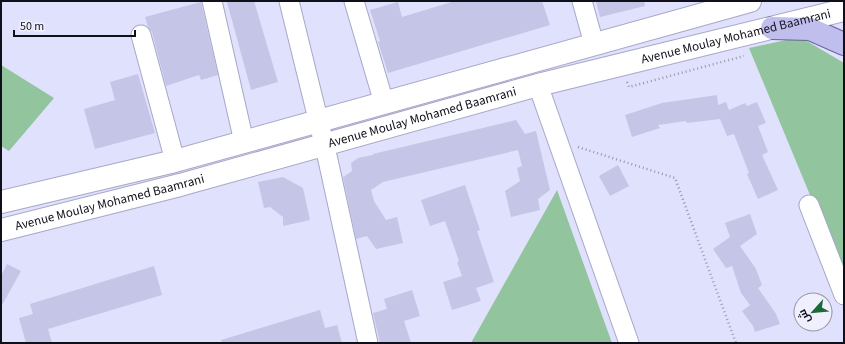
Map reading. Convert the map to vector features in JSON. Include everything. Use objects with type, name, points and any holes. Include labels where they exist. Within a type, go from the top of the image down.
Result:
[{"type":"main road","points":[[772,28],[810,29],[844,44]]},
{"type":"street","points":[[212,1],[244,142]]},
{"type":"street","points":[[289,1],[324,146],[368,343]]},
{"type":"street","points":[[354,1],[384,103]]},
{"type":"street","points":[[582,1],[594,44]]},
{"type":"street","name":"Avenue Moulay Mohamed Baamrani","points":[[1,202],[175,162],[750,1]]},
{"type":"street","name":"Avenue Moulay Mohamed Baamrani","points":[[1,230],[180,186],[538,85],[844,10]]},
{"type":"street","points":[[141,35],[175,162]]},
{"type":"street","points":[[538,85],[629,343]]},
{"type":"street","points":[[809,205],[844,295]]},
{"type":"path","points":[[626,80],[629,87],[750,54]]},
{"type":"path","points":[[575,146],[675,178],[736,343]]},
{"type":"green space","points":[[800,37],[844,63],[844,277],[749,48]]},
{"type":"green space","points":[[1,65],[54,98],[9,151],[1,146]]},
{"type":"green space","points":[[557,190],[612,343],[471,343]]},
{"type":"building","points":[[254,1],[278,82],[251,90],[227,2]]},
{"type":"building","points":[[455,1],[542,1],[550,25],[388,73],[370,10],[398,2],[402,17]]},
{"type":"building","points":[[596,1],[644,1],[645,6],[600,17]]},
{"type":"building","points":[[201,2],[218,75],[201,80],[199,75],[166,86],[152,32],[148,27],[145,17]]},
{"type":"building","points":[[138,74],[155,133],[95,149],[84,109],[115,100],[110,82]]},
{"type":"building","points":[[717,95],[718,105],[726,102],[729,110],[745,103],[747,106],[757,102],[766,123],[758,126],[768,152],[762,155],[778,190],[758,199],[747,174],[749,173],[734,134],[727,136],[720,119],[687,123],[686,121],[658,125],[660,128],[632,137],[625,115],[662,103]]},
{"type":"building","points":[[516,120],[525,134],[536,131],[550,190],[538,199],[540,210],[511,217],[505,191],[520,181],[517,168],[522,166],[518,150],[383,182],[371,190],[374,201],[386,220],[397,217],[403,243],[376,249],[367,236],[356,239],[343,177],[352,171],[351,163],[358,158],[373,154]]},
{"type":"building","points":[[618,165],[629,186],[610,196],[599,176]]},
{"type":"building","points":[[283,177],[303,188],[310,220],[283,226],[283,217],[270,207],[264,208],[258,182]]},
{"type":"building","points":[[465,185],[480,230],[477,231],[494,282],[476,288],[481,301],[452,310],[443,282],[462,276],[457,262],[459,261],[445,221],[430,226],[421,200]]},
{"type":"building","points":[[750,214],[757,234],[740,246],[756,269],[762,285],[758,288],[776,314],[780,324],[755,332],[753,326],[742,311],[750,305],[741,293],[732,266],[726,268],[713,249],[730,237],[725,223]]},
{"type":"building","points":[[7,264],[21,271],[1,307],[1,276]]},
{"type":"building","points":[[154,266],[162,295],[48,329],[52,343],[26,343],[19,318],[33,314],[30,304]]},
{"type":"building","points":[[412,290],[420,316],[404,321],[411,343],[380,343],[373,313],[387,309],[384,299]]},
{"type":"building","points":[[320,310],[325,328],[337,325],[342,343],[222,343],[221,340]]}]
